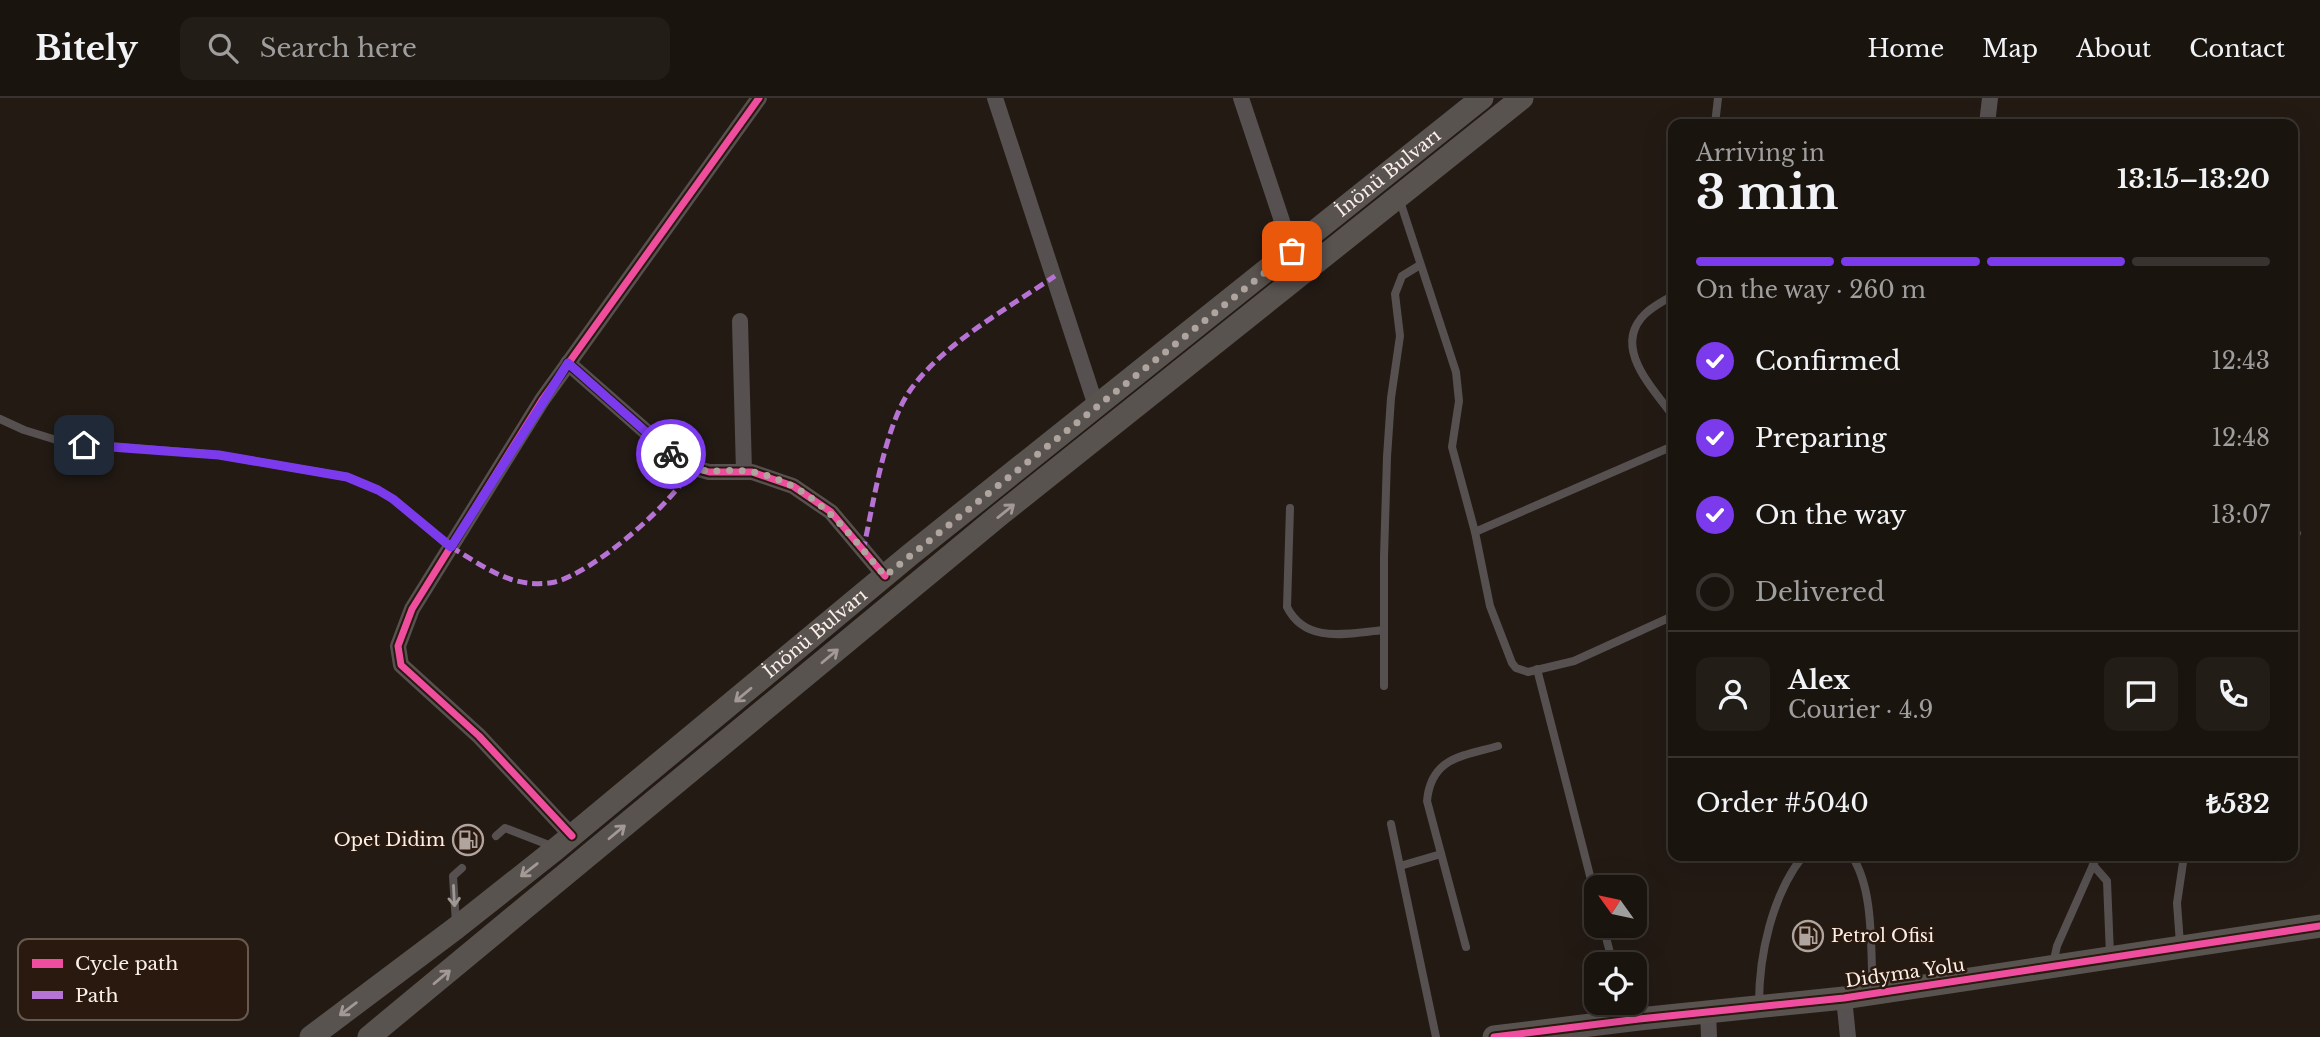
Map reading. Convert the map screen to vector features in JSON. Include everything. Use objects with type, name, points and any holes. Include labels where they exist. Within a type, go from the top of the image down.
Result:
[{"type":"main road","name":"İnönü Bulvarı","points":[[311,1037],[456,928],[564,842],[885,576],[1482,98]]},
{"type":"main road","name":"İnönü Bulvarı","points":[[370,1037],[1002,513],[1522,98]]},
{"type":"main road","name":"Didyma Yolu","points":[[1494,1037],[1844,998],[2320,926]]},
{"type":"street","points":[[564,842],[479,736],[401,665],[398,646],[412,609],[568,363],[759,98]]},
{"type":"street","points":[[995,98],[1096,406]]},
{"type":"street","points":[[1241,98],[1292,251]]},
{"type":"street","points":[[1988,119],[1990,98]]},
{"type":"street","points":[[740,321],[744,472]]},
{"type":"street","points":[[568,363],[684,465],[709,472],[752,472],[793,486],[831,512],[885,576]]},
{"type":"street","points":[[1844,998],[1849,1037]]},
{"type":"street","points":[[1707,1012],[1709,1037]]},
{"type":"lane","points":[[1716,119],[1718,98]]},
{"type":"lane","points":[[1398,197],[1456,372],[1459,401],[1452,447],[1475,533],[1490,606],[1512,663],[1521,671],[1574,661],[1668,617]]},
{"type":"lane","points":[[1384,686],[1387,457],[1391,398],[1400,336],[1395,294],[1402,276],[1420,265]]},
{"type":"lane","points":[[1668,298],[1639,321],[1632,342],[1636,365],[1668,409]]},
{"type":"lane","points":[[0,419],[24,430],[63,442],[219,455],[347,477],[393,499],[451,547]]},
{"type":"lane","points":[[1475,533],[1668,448]]},
{"type":"lane","points":[[1290,508],[1287,607],[1291,617],[1315,633],[1384,630]]},
{"type":"lane","points":[[1537,669],[1590,875]]},
{"type":"lane","points":[[1466,947],[1427,801],[1432,779],[1448,761],[1498,746]]},
{"type":"lane","points":[[1391,824],[1436,1037]]},
{"type":"lane","points":[[496,836],[505,828],[564,842]]},
{"type":"lane","points":[[1400,866],[1441,854]]},
{"type":"lane","points":[[1759,1007],[1761,967],[1775,909],[1799,861]]},
{"type":"lane","points":[[1855,861],[1863,877],[1867,896],[1873,993]]},
{"type":"lane","points":[[2052,967],[2057,946],[2095,861]]},
{"type":"lane","points":[[2096,861],[2107,881],[2110,958]]},
{"type":"lane","points":[[2180,947],[2177,903],[2183,861]]},
{"type":"lane","points":[[456,928],[453,876],[462,867]]},
{"type":"marked path","points":[[863,551],[886,447],[900,408],[909,392],[939,358],[957,343],[1055,276]]},
{"type":"marked path","points":[[451,547],[508,578],[531,583],[555,582],[571,576],[611,551],[651,517],[683,482],[692,467]]},
{"type":"cycle path","points":[[572,836],[479,736],[401,665],[398,646],[412,609],[542,400],[759,98]]},
{"type":"cycle path","points":[[568,363],[684,465],[709,472],[752,472],[793,486],[831,512],[885,576]]},
{"type":"cycle path","points":[[1494,1037],[1844,998],[2320,926]]},
{"type":"way so far","points":[[671,454],[684,465],[709,472],[752,472],[793,486],[831,512],[885,576],[1292,251]]},
{"type":"place","name":"Opet Didim","points":[[468,840]]},
{"type":"place","name":"Petrol Ofisi","points":[[1808,936]]},
{"type":"route","points":[[84,445],[219,455],[347,477],[393,499],[451,547],[568,363],[671,454]]}]
